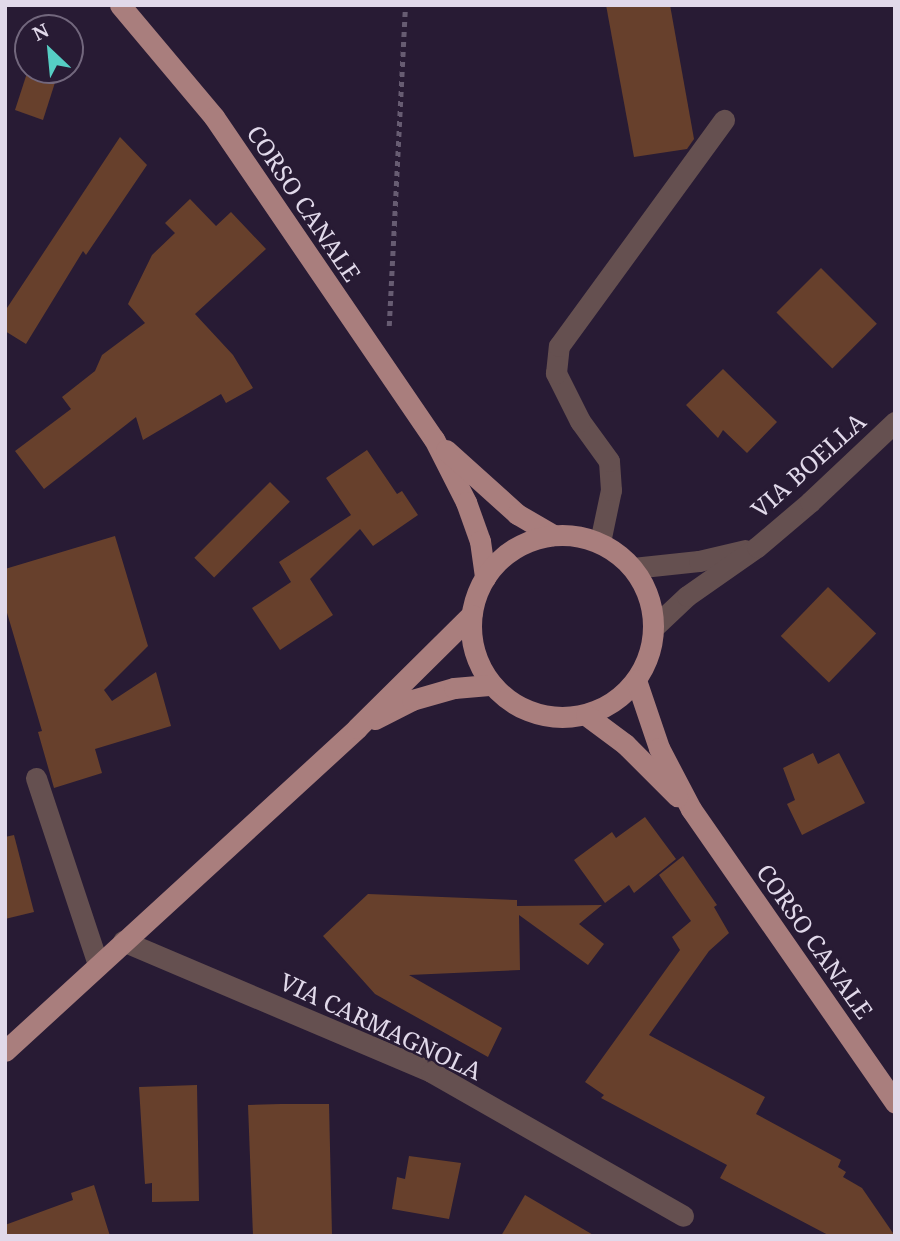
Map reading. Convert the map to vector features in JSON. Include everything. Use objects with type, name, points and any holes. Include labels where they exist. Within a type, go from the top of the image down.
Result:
[{"type":"main road","name":"CORSO CANALE","points":[[120,5],[214,117],[434,439],[466,502],[480,541],[485,578]]},
{"type":"main road","name":"CORSO CANALE","points":[[434,439],[490,493],[517,514],[553,535]]},
{"type":"main road","name":"CORSO CANALE","points":[[553,535],[577,535],[600,542],[618,553],[634,568],[649,595],[654,627],[649,655],[636,680],[614,702],[586,715],[561,717],[537,714],[512,703],[492,685],[479,664],[472,640],[471,615],[478,590],[509,551],[530,540],[553,535]]},
{"type":"main road","points":[[5,1051],[357,728],[471,615]]},
{"type":"main road","name":"CORSO CANALE","points":[[636,680],[659,748],[691,809],[895,1103]]},
{"type":"main road","points":[[357,728],[412,700],[454,688],[492,685]]},
{"type":"main road","name":"CORSO CANALE","points":[[586,715],[625,744],[691,809]]},
{"type":"street","points":[[600,542],[611,490],[609,461],[580,421],[556,373],[559,346],[724,120]]},
{"type":"street","name":"VIA BOELLA","points":[[654,627],[687,596],[757,547],[895,422]]},
{"type":"street","name":"VIA BOELLA","points":[[634,568],[699,561],[757,547]]},
{"type":"street","points":[[36,778],[98,964]]},
{"type":"street","name":"VIA CARMAGNOLA","points":[[123,941],[431,1072],[683,1216]]},
{"type":"path","points":[[387,370],[405,5]]},
{"type":"building","points":[[606,5],[670,5],[694,139],[687,149],[634,157]]},
{"type":"building","points":[[23,84],[55,84],[43,120],[15,110]]},
{"type":"building","points":[[120,137],[147,165],[86,255],[83,251],[26,344],[5,331],[5,311]]},
{"type":"building","points":[[190,199],[216,226],[231,212],[266,249],[195,314],[233,355],[253,388],[226,403],[221,394],[143,440],[136,417],[44,489],[15,451],[71,409],[62,397],[95,371],[102,355],[145,323],[128,304],[152,255],[175,233],[165,223]]},
{"type":"building","points":[[821,268],[877,324],[832,368],[776,313]]},
{"type":"building","points":[[723,369],[777,422],[747,453],[723,430],[718,438],[686,405]]},
{"type":"building","points":[[367,450],[397,494],[402,491],[418,515],[373,546],[360,529],[310,579],[333,615],[280,650],[252,608],[291,582],[279,562],[351,515],[326,478]]},
{"type":"building","points":[[270,482],[290,502],[214,577],[194,558]]},
{"type":"building","points":[[115,536],[148,646],[104,690],[112,701],[156,672],[171,726],[95,749],[102,773],[54,788],[38,732],[42,731],[5,606],[5,569]]},
{"type":"building","points":[[828,587],[876,634],[829,682],[781,636]]},
{"type":"building","points":[[813,753],[818,764],[839,753],[865,803],[802,835],[787,804],[795,800],[783,768]]},
{"type":"building","points":[[645,817],[676,859],[634,893],[629,885],[605,903],[574,860],[612,832],[616,838]]},
{"type":"building","points":[[14,835],[34,912],[5,919],[5,837]]},
{"type":"building","points":[[683,856],[717,905],[714,907],[729,933],[709,951],[649,1035],[765,1097],[756,1114],[841,1160],[838,1167],[846,1172],[843,1177],[862,1188],[895,1236],[830,1236],[720,1178],[727,1165],[601,1098],[604,1095],[585,1082],[680,950],[672,937],[691,921],[659,875]]},
{"type":"building","points":[[368,894],[517,900],[517,906],[602,905],[579,924],[604,944],[588,965],[519,915],[520,970],[409,975],[502,1028],[488,1057],[375,994],[323,936]]},
{"type":"building","points":[[197,1085],[199,1201],[152,1202],[152,1183],[145,1184],[139,1087]]},
{"type":"building","points":[[329,1104],[332,1236],[253,1236],[248,1105]]},
{"type":"building","points":[[409,1156],[461,1163],[449,1219],[392,1209],[397,1177],[405,1179]]},
{"type":"building","points":[[94,1185],[110,1236],[5,1236],[5,1225],[73,1200],[71,1193]]},
{"type":"building","points":[[525,1195],[595,1236],[501,1236]]}]
